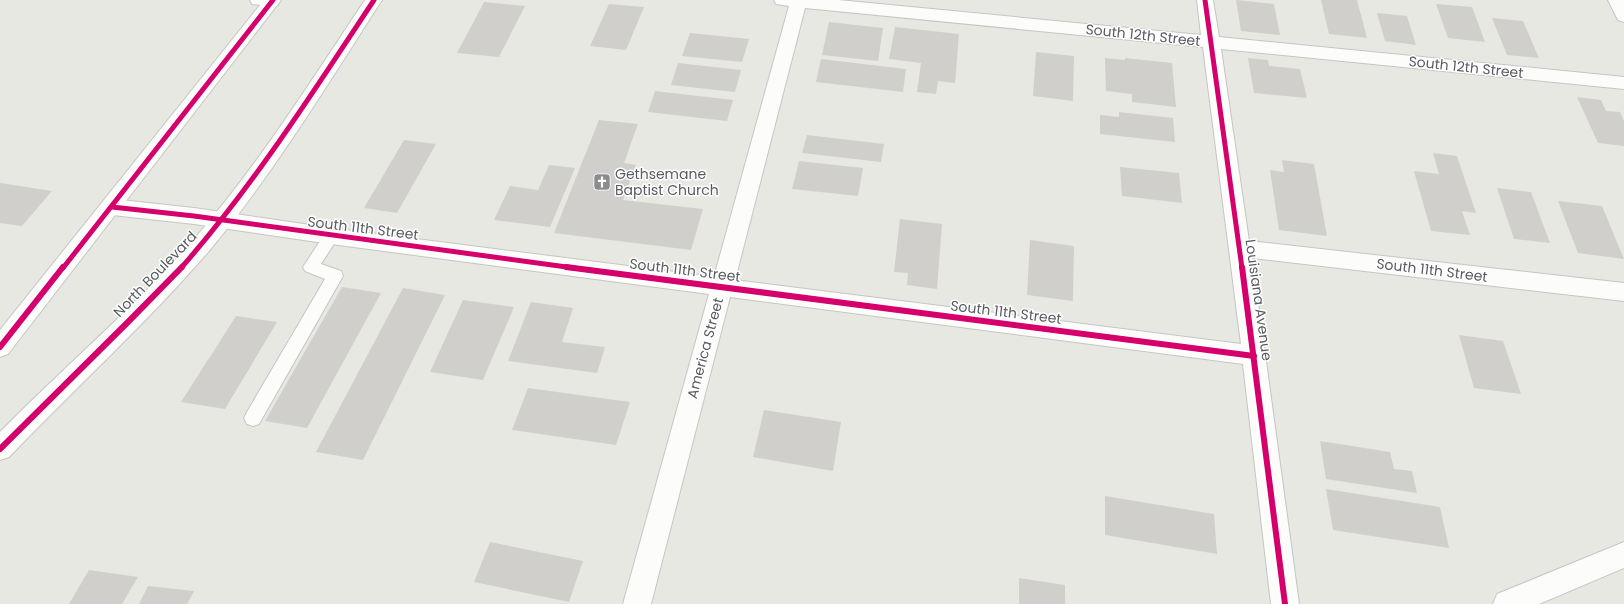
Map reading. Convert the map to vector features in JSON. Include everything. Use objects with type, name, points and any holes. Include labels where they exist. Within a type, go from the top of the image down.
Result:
[{"type":"street","points":[[2,342],[112,207],[268,0]]},
{"type":"street","name":"North Boulevard","points":[[0,449],[161,288],[222,220],[281,141],[374,0]]},
{"type":"street","name":"Louisiana Avenue","points":[[1205,0],[1240,248],[1285,604]]},
{"type":"street","name":"South 12th Street","points":[[793,1],[1624,82]]},
{"type":"street","name":"America Street","points":[[637,604],[722,287],[793,1]]},
{"type":"street","name":"South 11th Street","points":[[112,207],[222,220],[331,236],[1254,356]]},
{"type":"street","name":"South 11th Street","points":[[1240,248],[1624,292]]},
{"type":"street","points":[[1507,604],[1624,555]]},
{"type":"lane","points":[[253,418],[334,276],[311,266],[331,236]]},
{"type":"building","points":[[1236,0],[1274,4],[1280,35],[1241,31]]},
{"type":"building","points":[[1321,0],[1357,0],[1367,38],[1329,34]]},
{"type":"building","points":[[484,2],[525,6],[499,57],[457,53]]},
{"type":"building","points":[[609,4],[644,7],[626,50],[590,46]]},
{"type":"building","points":[[1436,4],[1472,7],[1485,42],[1448,38]]},
{"type":"building","points":[[1377,13],[1407,16],[1416,45],[1385,41]]},
{"type":"building","points":[[1492,18],[1523,21],[1539,58],[1507,55]]},
{"type":"building","points":[[829,22],[883,28],[878,61],[822,55]]},
{"type":"building","points":[[895,27],[959,34],[955,83],[938,81],[936,94],[917,92],[921,63],[889,59]]},
{"type":"building","points":[[690,33],[749,39],[742,62],[682,56]]},
{"type":"building","points":[[1036,52],[1074,56],[1073,101],[1033,96]]},
{"type":"building","points":[[1105,58],[1125,60],[1125,58],[1172,63],[1176,107],[1132,102],[1132,94],[1106,91]]},
{"type":"building","points":[[1248,58],[1268,60],[1269,66],[1300,69],[1307,98],[1254,93]]},
{"type":"building","points":[[821,59],[906,69],[903,92],[816,82]]},
{"type":"building","points":[[678,63],[741,70],[735,92],[671,85]]},
{"type":"building","points":[[655,91],[733,100],[727,121],[648,112]]},
{"type":"building","points":[[1577,97],[1601,100],[1606,111],[1620,112],[1624,121],[1624,146],[1598,143]]},
{"type":"building","points":[[1119,112],[1173,118],[1175,142],[1100,134],[1100,115],[1119,117]]},
{"type":"building","name":"Gethsemane Baptist Church","points":[[599,120],[638,124],[624,163],[636,165],[623,200],[703,209],[691,250],[554,233]]},
{"type":"building","points":[[807,135],[884,144],[881,162],[802,153]]},
{"type":"building","points":[[404,140],[436,144],[397,213],[364,208]]},
{"type":"building","points":[[1433,153],[1457,156],[1476,213],[1462,211],[1470,235],[1431,231],[1414,171],[1439,174]]},
{"type":"building","points":[[1282,160],[1314,164],[1327,236],[1279,230],[1270,170],[1284,172]]},
{"type":"building","points":[[799,161],[863,168],[858,196],[792,189]]},
{"type":"building","points":[[549,165],[575,168],[550,227],[494,220],[510,186],[538,190]]},
{"type":"building","points":[[1120,167],[1179,173],[1182,203],[1122,196]]},
{"type":"building","points":[[0,183],[52,191],[22,226],[0,223]]},
{"type":"building","points":[[1497,188],[1531,192],[1550,243],[1514,239]]},
{"type":"building","points":[[1558,201],[1602,206],[1624,259],[1578,253]]},
{"type":"building","points":[[900,219],[942,224],[937,289],[907,285],[908,273],[894,272]]},
{"type":"building","points":[[1030,240],[1074,246],[1073,301],[1027,295]]},
{"type":"building","points":[[342,287],[381,293],[307,428],[265,421]]},
{"type":"building","points":[[403,288],[445,295],[363,460],[316,452]]},
{"type":"building","points":[[463,300],[514,307],[483,380],[430,372]]},
{"type":"building","points":[[531,302],[573,308],[562,342],[605,347],[597,373],[508,361]]},
{"type":"building","points":[[236,316],[277,322],[225,409],[181,402]]},
{"type":"building","points":[[1459,335],[1503,341],[1521,394],[1474,388]]},
{"type":"building","points":[[528,388],[630,402],[616,445],[512,430]]},
{"type":"building","points":[[764,410],[841,422],[833,471],[753,457]]},
{"type":"building","points":[[1320,441],[1390,452],[1394,469],[1412,471],[1417,493],[1326,479]]},
{"type":"building","points":[[1326,489],[1440,507],[1449,548],[1333,530]]},
{"type":"building","points":[[1105,496],[1214,514],[1217,554],[1105,535]]},
{"type":"building","points":[[490,542],[583,561],[569,602],[474,582]]},
{"type":"building","points":[[89,570],[138,577],[122,604],[69,604]]},
{"type":"building","points":[[1019,578],[1065,585],[1065,604],[1019,604]]},
{"type":"building","points":[[148,586],[194,591],[187,604],[139,604]]},
{"type":"cycle path","points":[[0,347],[273,0]]},
{"type":"cycle path","points":[[0,449],[154,297],[202,244],[226,215],[270,155],[374,0]]},
{"type":"cycle path","points":[[1205,0],[1240,248],[1285,604]]},
{"type":"cycle path","points":[[112,207],[194,216],[331,236],[1254,356]]},
{"type":"place","name":"Gethsemane Baptist Church","points":[[602,182]]}]
